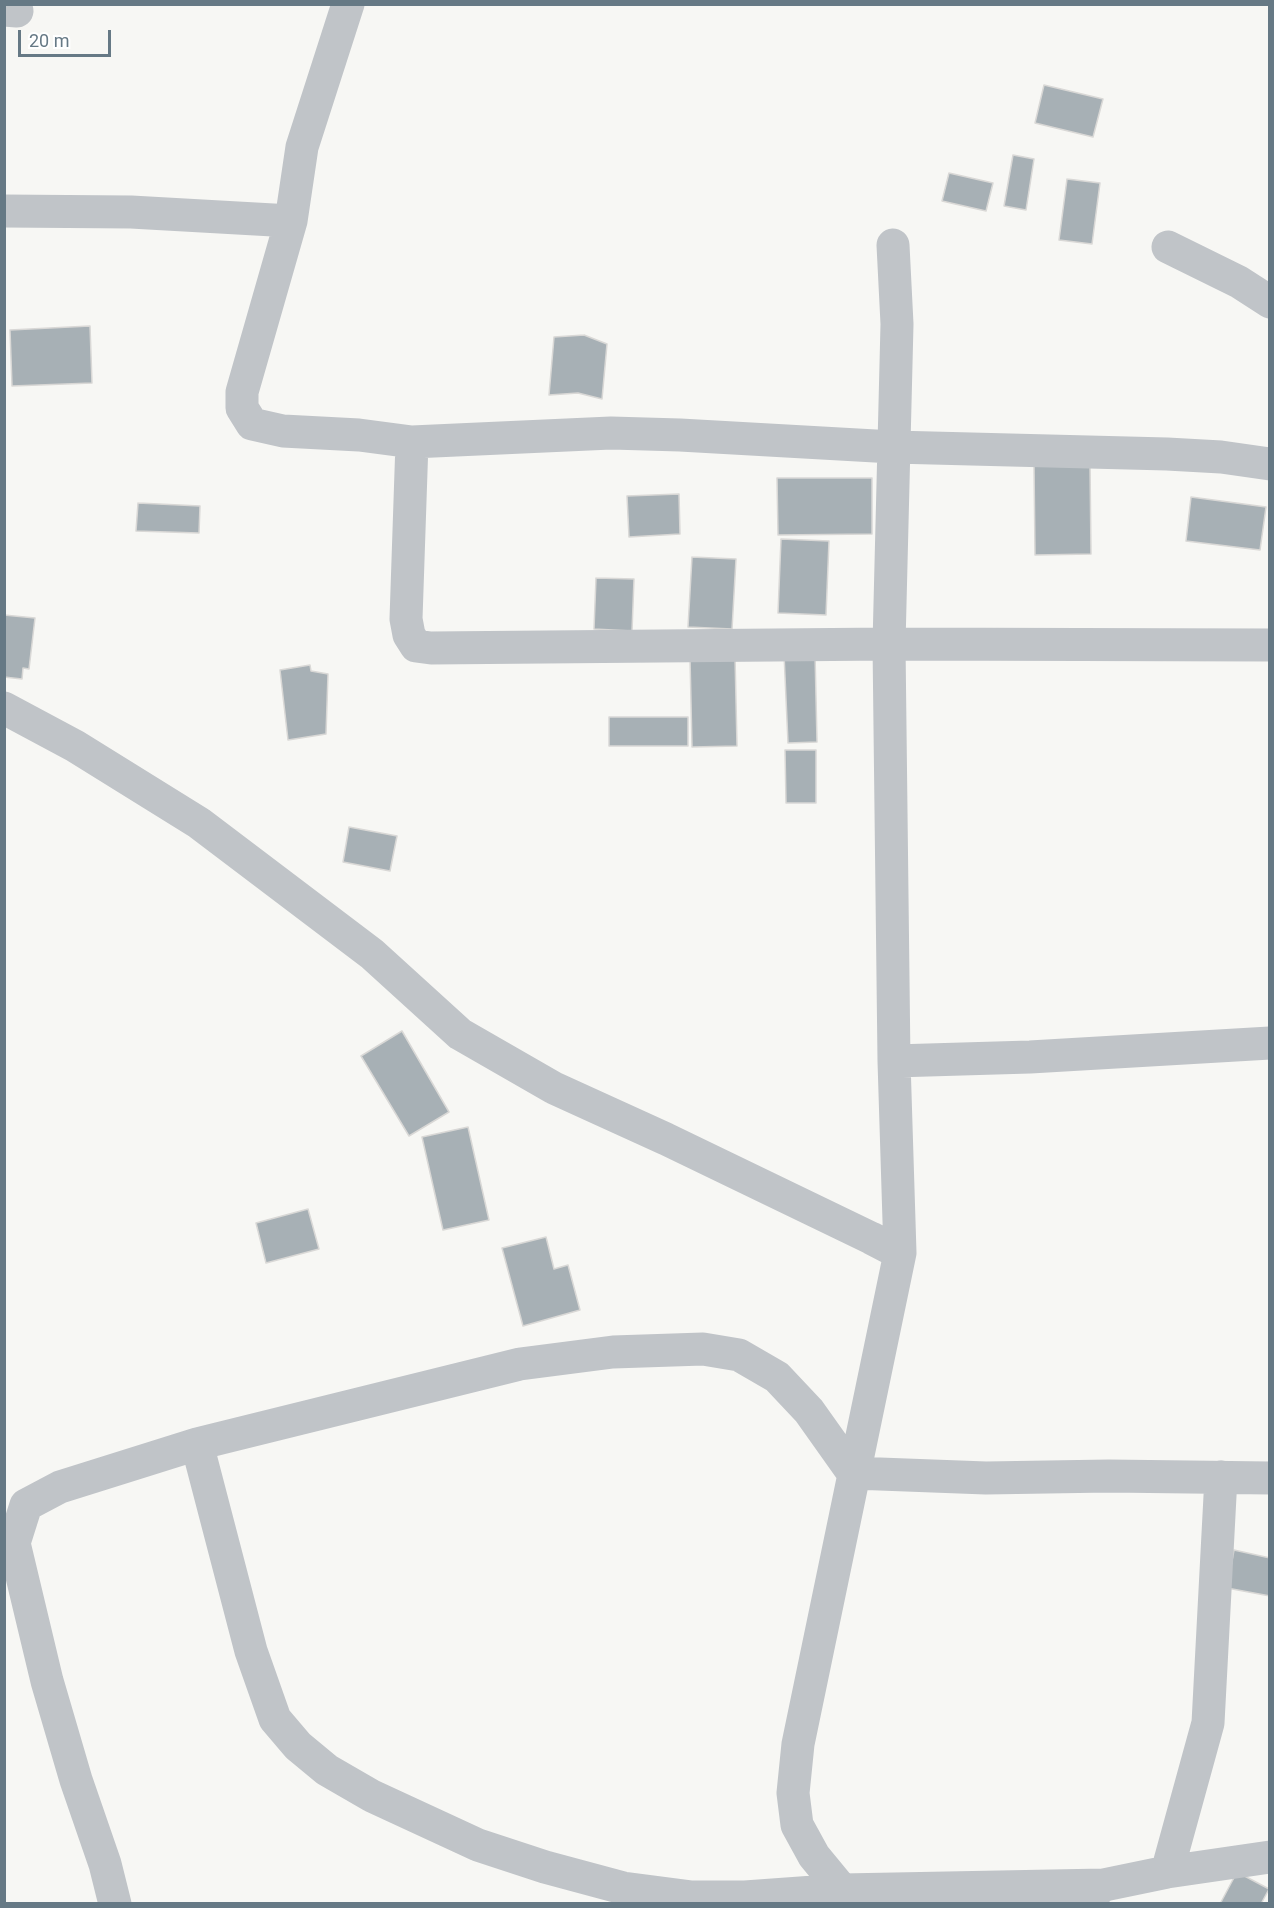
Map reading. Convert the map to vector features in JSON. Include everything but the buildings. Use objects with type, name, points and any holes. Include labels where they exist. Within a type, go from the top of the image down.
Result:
[{"type":"street","points":[[348,4],[302,147],[291,221],[243,392],[242,408],[252,424],[284,431],[359,435],[412,442],[611,433],[893,447],[1167,454],[1221,457],[1269,464]]},
{"type":"street","points":[[4,211],[131,212],[291,221]]},
{"type":"street","points":[[842,1890],[814,1856],[797,1825],[793,1793],[798,1744],[900,1253],[894,1061],[889,644],[897,324],[893,245]]},
{"type":"street","points":[[1168,247],[1239,282],[1269,302]]},
{"type":"street","points":[[412,442],[406,619],[409,635],[416,645],[431,648],[889,644],[1269,645]]},
{"type":"street","points":[[4,708],[75,746],[199,823],[372,954],[460,1034],[554,1088],[900,1253]]},
{"type":"street","points":[[894,1061],[1030,1057],[1269,1043]]},
{"type":"street","points":[[116,1904],[47,1681],[14,1543],[26,1505],[34,1500],[60,1487],[196,1444],[520,1364],[613,1352],[703,1348],[739,1355],[777,1377],[809,1411],[853,1473]]},
{"type":"street","points":[[196,1444],[251,1651],[275,1719],[297,1746],[327,1770],[372,1796],[478,1845],[622,1888],[692,1898],[745,1897],[842,1890],[1115,1893],[1167,1872],[1269,1857]]},
{"type":"street","points":[[853,1473],[986,1478],[1269,1478]]},
{"type":"street","points":[[1167,1872],[1208,1723],[1221,1477]]}]
